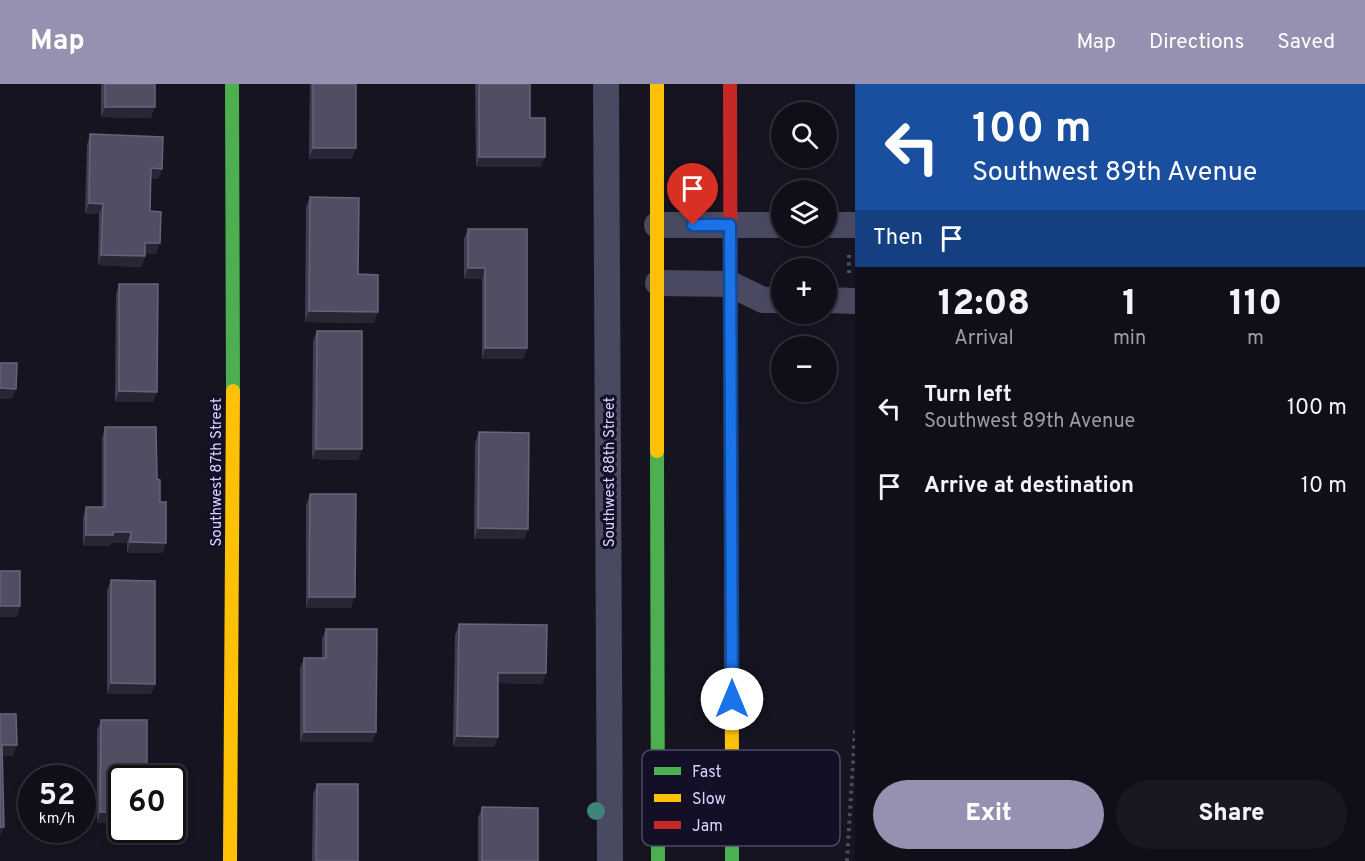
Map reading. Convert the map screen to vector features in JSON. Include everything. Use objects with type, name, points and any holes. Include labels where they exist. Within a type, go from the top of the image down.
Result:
[{"type":"main road","name":"Southwest 87th Street","points":[[230,861],[232,84]]},
{"type":"main road","points":[[657,84],[658,750]]},
{"type":"main road","points":[[730,84],[732,750]]},
{"type":"main road","points":[[732,846],[732,861]]},
{"type":"street","name":"Southwest 88th Street","points":[[606,84],[610,861]]},
{"type":"street","points":[[657,225],[771,225]]},
{"type":"street","points":[[837,229],[852,234]]},
{"type":"street","points":[[658,284],[730,284],[763,300],[771,300]]},
{"type":"street","points":[[837,300],[855,301]]},
{"type":"path","points":[[849,275],[852,234]]},
{"type":"path","points":[[847,861],[855,729]]},
{"type":"building","points":[[105,84],[155,84],[155,107],[105,107]]},
{"type":"building","points":[[313,84],[356,84],[356,148],[313,148]]},
{"type":"building","points":[[479,84],[530,84],[530,118],[545,118],[545,157],[479,157]]},
{"type":"building","points":[[90,134],[163,137],[162,169],[151,168],[150,211],[161,212],[160,243],[145,243],[145,256],[101,255],[103,204],[89,203]]},
{"type":"building","points":[[310,197],[359,198],[358,274],[378,275],[378,312],[309,311]]},
{"type":"building","points":[[468,229],[527,229],[527,348],[485,348],[485,268],[468,268]]},
{"type":"building","points":[[119,284],[158,284],[157,392],[119,391]]},
{"type":"building","points":[[317,331],[362,331],[362,449],[316,449]]},
{"type":"building","points":[[0,363],[17,363],[16,389],[0,388]]},
{"type":"building","points":[[105,427],[156,427],[160,502],[166,502],[166,543],[130,542],[131,532],[86,535],[86,507],[105,507]]},
{"type":"building","points":[[479,432],[529,433],[528,529],[478,528]]},
{"type":"building","points":[[310,494],[356,494],[355,597],[309,597]]},
{"type":"building","points":[[0,571],[20,571],[20,606],[0,606]]},
{"type":"building","points":[[111,580],[155,581],[155,684],[111,683]]},
{"type":"building","points":[[459,624],[547,625],[546,673],[498,673],[498,737],[457,736]]},
{"type":"building","points":[[326,629],[377,629],[376,732],[304,732],[304,658],[326,658]]},
{"type":"building","points":[[0,714],[16,714],[17,745],[2,745],[4,827],[0,827]]},
{"type":"building","points":[[101,720],[147,720],[147,765],[108,765],[108,812],[100,812]]},
{"type":"building","points":[[317,784],[358,784],[358,861],[316,861]]},
{"type":"building","points":[[482,807],[538,808],[538,861],[482,861]]},
{"type":"traffic: fast","points":[[232,84],[233,391]]},
{"type":"traffic: fast","points":[[657,451],[658,750]]},
{"type":"traffic: fast","points":[[658,846],[658,861]]},
{"type":"traffic: fast","points":[[732,846],[732,861]]},
{"type":"traffic: slow","points":[[657,84],[657,451]]},
{"type":"traffic: slow","points":[[230,861],[233,391]]},
{"type":"traffic: slow","points":[[731,479],[732,750]]},
{"type":"traffic: jam","points":[[730,84],[731,479]]},
{"type":"route","points":[[693,225],[730,225],[732,699]]}]
